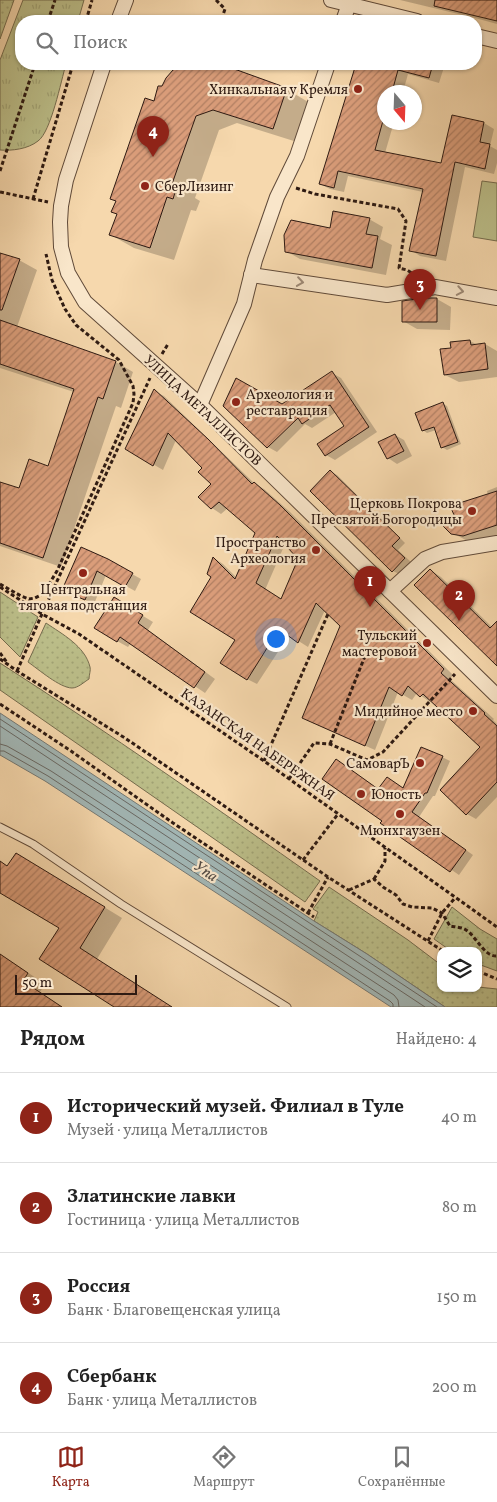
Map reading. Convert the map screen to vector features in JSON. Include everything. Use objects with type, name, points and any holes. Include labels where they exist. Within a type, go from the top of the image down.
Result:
[{"type":"street","points":[[120,15],[126,0]]},
{"type":"street","points":[[331,0],[394,15]]},
{"type":"street","points":[[345,15],[349,4]]},
{"type":"street","points":[[482,37],[497,41]]},
{"type":"street","name":"УЛИЦА МЕТАЛЛИСТОВ","points":[[102,70],[66,180],[61,206],[61,248],[68,273],[85,302],[200,405],[497,696]]},
{"type":"street","points":[[200,405],[244,304],[255,260],[271,215],[297,156],[326,70]]},
{"type":"street","points":[[252,275],[387,295],[435,287],[497,298]]},
{"type":"street","points":[[390,591],[425,558],[442,552],[497,543]]},
{"type":"lane","points":[[0,827],[33,844],[121,904],[287,1007]]},
{"type":"path","points":[[50,15],[55,0]]},
{"type":"path","points":[[88,15],[92,0]]},
{"type":"path","points":[[216,0],[225,9],[222,15]]},
{"type":"path","points":[[0,171],[32,70]]},
{"type":"path","points":[[33,199],[71,70]]},
{"type":"path","points":[[284,184],[315,194],[398,209],[406,222],[399,268],[407,270],[435,287]]},
{"type":"path","points":[[0,192],[61,206]]},
{"type":"path","points":[[46,209],[48,193]]},
{"type":"path","points":[[0,586],[29,599],[43,594],[46,590],[71,541],[133,403],[133,386],[119,360],[76,325],[66,309],[52,280],[45,246]]},
{"type":"path","points":[[17,671],[156,366],[168,344]]},
{"type":"path","name":"КАЗАНСКАЯ НАБЕРЕЖНАЯ","points":[[0,586],[42,614],[79,634],[264,761],[497,927]]},
{"type":"path","points":[[264,761],[328,614]]},
{"type":"path","points":[[0,653],[10,666]]},
{"type":"path","points":[[330,744],[365,656]]},
{"type":"path","points":[[0,659],[125,738],[328,878],[437,947]]},
{"type":"path","points":[[289,779],[314,743],[330,744],[367,760],[383,752],[464,664]]},
{"type":"path","points":[[0,704],[314,917]]},
{"type":"path","points":[[303,860],[338,814]]},
{"type":"path","points":[[349,890],[374,879],[385,861],[386,848]]},
{"type":"path","points":[[308,914],[328,878]]},
{"type":"path","points":[[374,879],[396,895],[403,904],[412,907],[432,908],[442,913],[450,926],[465,929],[477,939],[486,952],[493,957],[497,956]]},
{"type":"path","points":[[428,941],[442,913],[455,898]]},
{"type":"path","points":[[482,973],[497,979]]},
{"type":"green space","points":[[0,0],[14,0],[0,39]]},
{"type":"green space","points":[[23,0],[84,0],[80,15],[17,15]]},
{"type":"green space","points":[[15,21],[15,70],[64,70],[51,117],[43,136],[34,144],[25,148],[0,150],[0,60]]},
{"type":"green space","points":[[482,181],[497,183],[497,241],[473,237]]},
{"type":"green space","points":[[0,592],[38,617],[20,657],[0,637]]},
{"type":"green space","points":[[46,623],[72,641],[87,660],[90,668],[89,679],[79,686],[72,688],[61,685],[28,662]]},
{"type":"green space","points":[[0,663],[162,770],[320,881],[305,902],[0,690]]},
{"type":"green space","points":[[329,887],[408,940],[437,962],[437,992],[482,992],[482,987],[497,989],[497,1007],[445,1007],[314,921],[318,912],[313,909]]},
{"type":"green space","points":[[452,907],[480,929],[497,939],[497,971],[482,965],[482,947],[445,947],[434,939]]},
{"type":"water","name":"Упа","points":[[0,713],[445,1007],[391,1007],[45,781],[0,755]]},
{"type":"building","points":[[435,0],[497,0],[497,21],[482,17],[482,15],[472,15],[434,6]]},
{"type":"building","points":[[173,70],[237,70],[287,88],[273,129],[213,110],[196,116],[172,184],[177,186],[173,199],[167,197],[150,248],[109,235],[117,214],[111,212],[116,201],[110,199],[145,98],[154,101],[158,86],[162,86]]},
{"type":"building","points":[[354,70],[398,70],[394,85],[377,85],[377,130],[380,130],[375,150],[441,163],[452,115],[484,122],[480,142],[490,144],[485,169],[455,162],[436,256],[409,251],[423,189],[338,171],[334,188],[319,184]]},
{"type":"building","points":[[398,70],[431,70],[429,78]]},
{"type":"building","points":[[333,211],[370,218],[366,234],[378,236],[372,268],[285,252],[284,235],[291,220],[330,228]]},
{"type":"building","points":[[0,253],[20,259],[2,310],[0,310]]},
{"type":"building","points":[[437,298],[437,322],[402,322],[402,301]]},
{"type":"building","points":[[0,320],[116,361],[103,399],[98,397],[43,558],[0,543],[0,482],[19,488],[29,459],[48,466],[74,389],[0,364]]},
{"type":"building","points":[[470,340],[471,345],[485,343],[488,369],[444,375],[440,349],[451,348],[450,342]]},
{"type":"building","points":[[332,371],[369,427],[325,456],[317,444],[344,426],[330,405],[302,424],[298,418],[267,448],[223,406],[236,378],[282,404]]},
{"type":"building","points":[[154,389],[208,439],[252,484],[254,482],[280,505],[444,669],[441,673],[485,713],[497,726],[497,782],[466,815],[440,790],[480,747],[423,694],[420,697],[408,686],[402,696],[389,687],[365,746],[302,718],[340,626],[316,603],[298,643],[279,629],[247,680],[220,663],[235,640],[190,612],[211,577],[207,574],[213,557],[235,579],[255,533],[219,502],[211,509],[198,497],[211,484],[198,472],[202,468],[168,433],[153,466],[125,449]],"holes":[[[277,536],[298,559],[281,599],[256,583]]]},
{"type":"building","points":[[443,402],[458,442],[441,448],[434,427],[422,431],[415,413]]},
{"type":"building","points":[[395,434],[404,451],[387,459],[378,442]]},
{"type":"building","points":[[330,470],[400,538],[392,546],[405,558],[392,572],[310,491]]},
{"type":"building","name":"Церковь Покрова Пресвятой Богородицы","points":[[497,491],[497,525],[463,536],[451,534],[440,523],[455,517],[450,506]]},
{"type":"building","name":"Центральная тяговая подстанция","points":[[81,547],[133,573],[125,587],[97,571],[85,600],[62,590]]},
{"type":"building","points":[[430,569],[490,628],[497,621],[497,666],[414,585]]},
{"type":"building","points":[[114,597],[143,615],[138,623],[205,672],[194,688],[120,637],[117,642],[94,628]]},
{"type":"building","points":[[421,747],[443,756],[427,793],[425,793],[412,812],[466,850],[450,872],[380,823],[382,821],[322,779],[336,759],[378,789],[387,777],[403,788]]},
{"type":"building","points":[[16,853],[105,907],[80,948],[172,1007],[114,1007],[39,959],[59,928],[0,893],[0,861],[7,866]]},
{"type":"building","points":[[0,954],[28,973],[23,981],[62,1007],[0,1007]]},
{"type":"place","name":"Хинкальная у Кремля","points":[[358,89]]},
{"type":"place","name":"Сбербанк","points":[[153,157]]},
{"type":"place","name":"СберЛизинг","points":[[145,186]]},
{"type":"place","name":"Россия","points":[[420,310]]},
{"type":"place","name":"Археология и реставрация","points":[[236,402]]},
{"type":"place","name":"Церковь Покрова Пресвятой Богородицы","points":[[472,511]]},
{"type":"place","name":"Пространство Археология","points":[[316,550]]},
{"type":"place","name":"Центральная тяговая подстанция","points":[[83,573]]},
{"type":"place","name":"Исторический музей. Филиал в Туле","points":[[370,607]]},
{"type":"place","name":"Златинские лавки","points":[[459,621]]},
{"type":"place","name":"Тульский мастеровой","points":[[427,643]]},
{"type":"place","name":"Мидийное место","points":[[473,711]]},
{"type":"place","name":"СамоварЪ","points":[[420,763]]},
{"type":"place","name":"Юность","points":[[361,794]]},
{"type":"place","name":"Мюнхгаузен","points":[[400,814]]}]
